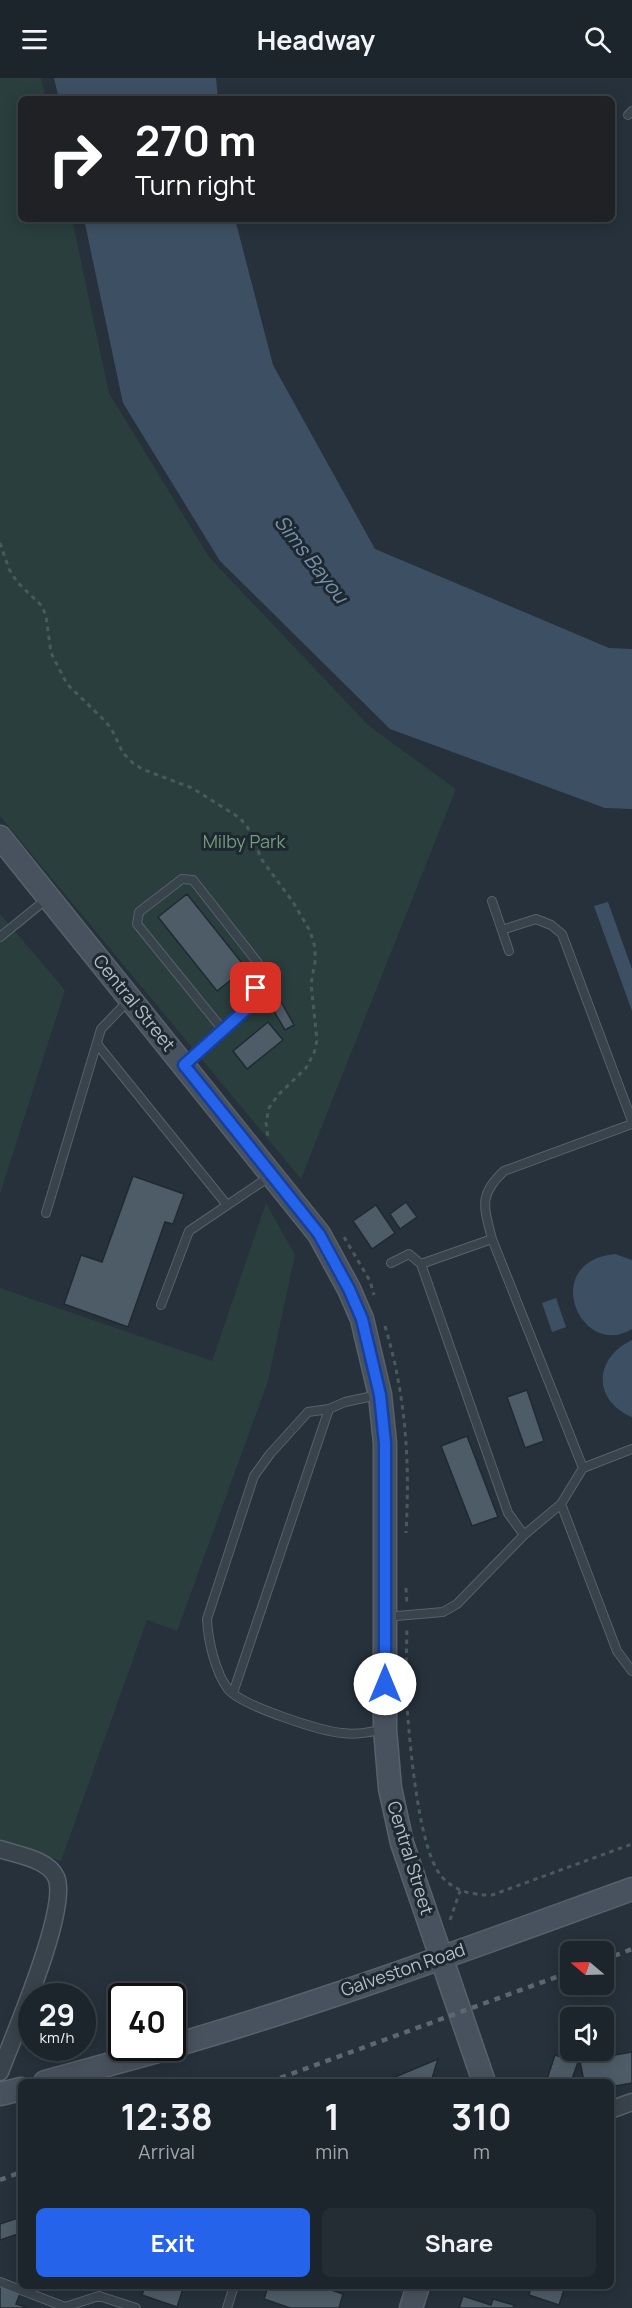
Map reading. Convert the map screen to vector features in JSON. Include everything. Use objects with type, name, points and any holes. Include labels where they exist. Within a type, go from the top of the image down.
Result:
[{"type":"street","name":"Central Street","points":[[0,837],[319,1234],[349,1289],[362,1319],[380,1395],[385,1443],[385,1729],[390,1788],[402,1843],[483,2079]]},
{"type":"street","points":[[0,1849],[45,1866],[56,1875],[59,1889],[54,1925],[0,2072]]},
{"type":"street","name":"Galveston Road","points":[[186,2043],[442,1958],[632,1889]]},
{"type":"street","name":"Galveston Road","points":[[56,2079],[121,2061]]},
{"type":"street","points":[[0,2094],[18,2090]]},
{"type":"street","points":[[614,2109],[632,2102]]},
{"type":"street","points":[[411,2308],[417,2289]]},
{"type":"lane","points":[[184,1065],[252,1004],[261,972],[258,963],[193,880],[182,879],[139,912],[137,924],[223,1030]]},
{"type":"lane","points":[[0,937],[48,897]]},
{"type":"lane","points":[[492,901],[509,951]]},
{"type":"lane","points":[[502,930],[536,919],[551,925],[562,934],[632,1122],[504,1171],[491,1183],[485,1196],[485,1212],[492,1239],[583,1468]]},
{"type":"lane","points":[[46,1213],[101,1029],[131,999]]},
{"type":"lane","points":[[97,1044],[227,1205]]},
{"type":"lane","points":[[161,1305],[189,1230],[272,1175]]},
{"type":"lane","points":[[421,1264],[492,1239]]},
{"type":"lane","points":[[391,1263],[409,1254],[421,1264],[508,1513],[524,1535]]},
{"type":"lane","points":[[380,1395],[345,1402],[329,1409],[308,1412],[270,1454],[254,1476],[207,1619],[208,1641],[228,1689],[244,1702],[340,1733],[358,1734],[385,1729]]},
{"type":"lane","points":[[233,1693],[329,1409]]},
{"type":"lane","points":[[385,1617],[443,1612],[457,1604],[524,1535],[561,1503],[583,1468],[632,1449]]},
{"type":"lane","points":[[561,1503],[617,1651],[632,1671]]},
{"type":"lane","points":[[0,2282],[18,2289]]},
{"type":"lane","points":[[18,2289],[65,2307],[99,2296],[136,2308]]},
{"type":"lane","points":[[99,2296],[100,2289]]},
{"type":"lane","points":[[227,2308],[233,2289]]},
{"type":"green space","name":"Milby Park","points":[[0,78],[41,78],[45,96],[18,96],[18,222],[73,222],[109,393],[209,557],[369,726],[456,789],[301,1179],[0,816]]},
{"type":"green space","points":[[0,914],[65,990],[0,1194]]},
{"type":"green space","points":[[266,1203],[295,1255],[268,1381],[177,1631],[147,1620],[61,1861],[0,1841],[0,1288],[212,1361]]},
{"type":"water","points":[[54,78],[216,78],[218,96],[58,96]]},
{"type":"water","name":"Sims Bayou","points":[[85,222],[236,222],[273,365],[375,549],[609,648],[632,649],[632,809],[605,808],[390,729],[220,561],[123,403]]},
{"type":"water","points":[[608,902],[632,969],[632,1011],[594,906]]},
{"type":"water","points":[[615,1254],[632,1260],[632,1329],[613,1335],[597,1332],[584,1321],[576,1306],[573,1290],[578,1274],[592,1261]]},
{"type":"water","points":[[556,1298],[566,1327],[552,1332],[542,1303]]},
{"type":"water","points":[[632,1340],[632,1417],[619,1410],[610,1400],[604,1390],[603,1379],[610,1357]]},
{"type":"building","points":[[187,894],[246,968],[217,991],[158,917]]},
{"type":"building","points":[[280,1000],[294,1025],[285,1030],[271,1006]]},
{"type":"building","points":[[268,1022],[283,1040],[247,1069],[233,1051]]},
{"type":"building","points":[[133,1176],[184,1194],[173,1224],[165,1222],[128,1327],[64,1304],[81,1255],[102,1262]]},
{"type":"building","points":[[406,1202],[417,1217],[400,1229],[390,1214]]},
{"type":"building","points":[[376,1205],[395,1233],[372,1249],[353,1221]]},
{"type":"building","points":[[527,1390],[544,1441],[525,1448],[507,1397]]},
{"type":"building","points":[[467,1436],[498,1517],[472,1526],[441,1446]]},
{"type":"building","points":[[632,2052],[632,2083],[614,2086],[614,2079],[583,2079],[580,2061],[614,2061],[614,2055]]},
{"type":"building","points":[[555,2055],[560,2057],[560,2061],[578,2062],[572,2079],[547,2079]]},
{"type":"building","points":[[438,2059],[432,2079],[390,2079]]},
{"type":"building","points":[[18,2218],[18,2234],[0,2240],[0,2224]]},
{"type":"building","points":[[0,2284],[21,2291],[16,2304],[29,2308],[0,2308]]},
{"type":"building","points":[[144,2289],[183,2289],[177,2307],[142,2295]]},
{"type":"building","points":[[267,2289],[329,2289],[343,2294],[339,2308],[290,2308],[264,2299]]},
{"type":"building","points":[[530,2289],[564,2289],[559,2305],[529,2295]]},
{"type":"building","points":[[463,2296],[491,2305],[493,2299],[514,2305],[513,2308],[459,2308]]},
{"type":"railway","points":[[614,1956],[632,1949]]},
{"type":"railway","points":[[277,2079],[560,1976]]},
{"type":"railway","points":[[0,2180],[18,2173]]},
{"type":"route","points":[[256,988],[252,1004],[184,1065],[319,1234],[349,1289],[362,1319],[380,1395],[385,1443],[385,1684]]}]
